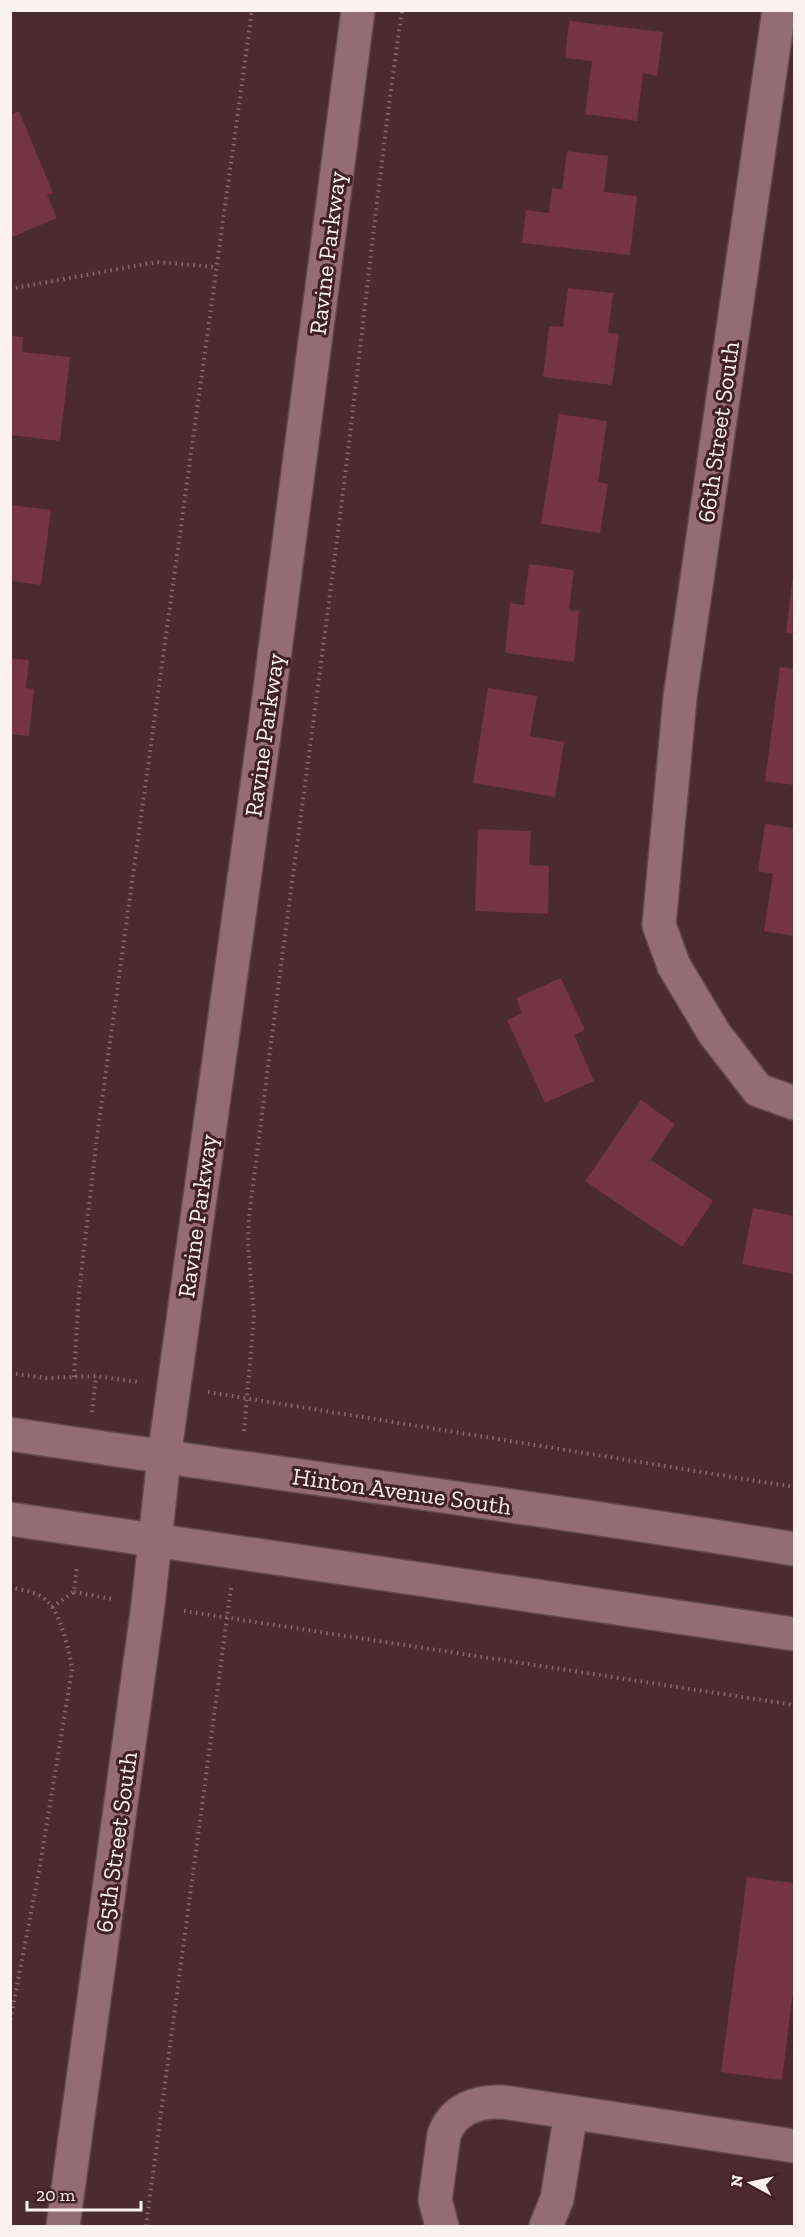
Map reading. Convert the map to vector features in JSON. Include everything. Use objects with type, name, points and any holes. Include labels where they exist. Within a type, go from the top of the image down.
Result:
[{"type":"street","name":"Ravine Parkway","points":[[164,1458],[264,735],[358,10]]},
{"type":"street","name":"66th Street South","points":[[779,10],[680,697],[659,925],[674,966],[714,1033],[758,1090],[795,1103]]},
{"type":"street","name":"Hinton Avenue South","points":[[10,1434],[241,1470],[628,1522],[795,1548]]},
{"type":"street","name":"65th Street South","points":[[63,2226],[164,1458]]},
{"type":"street","points":[[10,1519],[795,1634]]},
{"type":"street","points":[[442,2226],[435,2200],[441,2145],[447,2127],[460,2112],[479,2103],[496,2102],[571,2112],[795,2146]]},
{"type":"street","points":[[546,2226],[557,2199],[571,2112]]},
{"type":"path","points":[[74,1377],[89,1195],[252,10]]},
{"type":"path","points":[[241,1470],[254,1316],[248,1247],[249,1218],[304,803],[402,10]]},
{"type":"path","points":[[10,289],[157,262],[215,267]]},
{"type":"path","points":[[10,1373],[96,1376]]},
{"type":"path","points":[[246,1398],[795,1487]]},
{"type":"path","points":[[146,2226],[229,1619],[234,1552]]},
{"type":"path","points":[[10,1587],[36,1594],[50,1604],[70,1652],[72,1670],[41,1861],[10,2022]]},
{"type":"path","points":[[229,1619],[795,1705]]},
{"type":"building","points":[[569,21],[663,32],[657,76],[643,73],[637,121],[585,114],[592,61],[565,58]]},
{"type":"building","points":[[19,111],[53,193],[47,195],[57,218],[10,238],[10,115]]},
{"type":"building","points":[[567,151],[608,156],[604,192],[637,196],[630,255],[522,243],[526,210],[549,213],[552,188],[562,189]]},
{"type":"building","points":[[568,288],[613,293],[608,333],[619,334],[612,385],[543,377],[549,326],[563,327]]},
{"type":"building","points":[[10,336],[23,337],[22,352],[70,357],[60,441],[10,435]]},
{"type":"building","points":[[559,414],[607,421],[598,482],[608,484],[600,533],[541,524]]},
{"type":"building","points":[[10,505],[51,510],[41,585],[10,581]]},
{"type":"building","points":[[529,564],[574,570],[569,610],[579,611],[574,662],[505,653],[510,603],[524,605]]},
{"type":"building","points":[[794,575],[794,634],[786,633]]},
{"type":"building","points":[[10,658],[29,660],[26,688],[34,689],[29,736],[10,734]]},
{"type":"building","points":[[780,667],[794,669],[794,785],[765,781]]},
{"type":"building","points":[[488,688],[537,696],[530,736],[564,742],[555,797],[473,783]]},
{"type":"building","points":[[765,824],[794,828],[794,936],[764,931],[773,874],[758,871]]},
{"type":"building","points":[[478,829],[531,831],[529,865],[549,866],[548,914],[475,911]]},
{"type":"building","points":[[561,978],[585,1030],[574,1035],[594,1081],[545,1103],[507,1020],[522,1013],[516,998]]},
{"type":"building","points":[[641,1100],[675,1124],[651,1160],[713,1201],[682,1247],[585,1181]]},
{"type":"building","points":[[753,1208],[794,1216],[794,1274],[742,1264]]},
{"type":"building","points":[[747,1877],[794,1883],[794,1984],[782,2080],[721,2072]]}]
